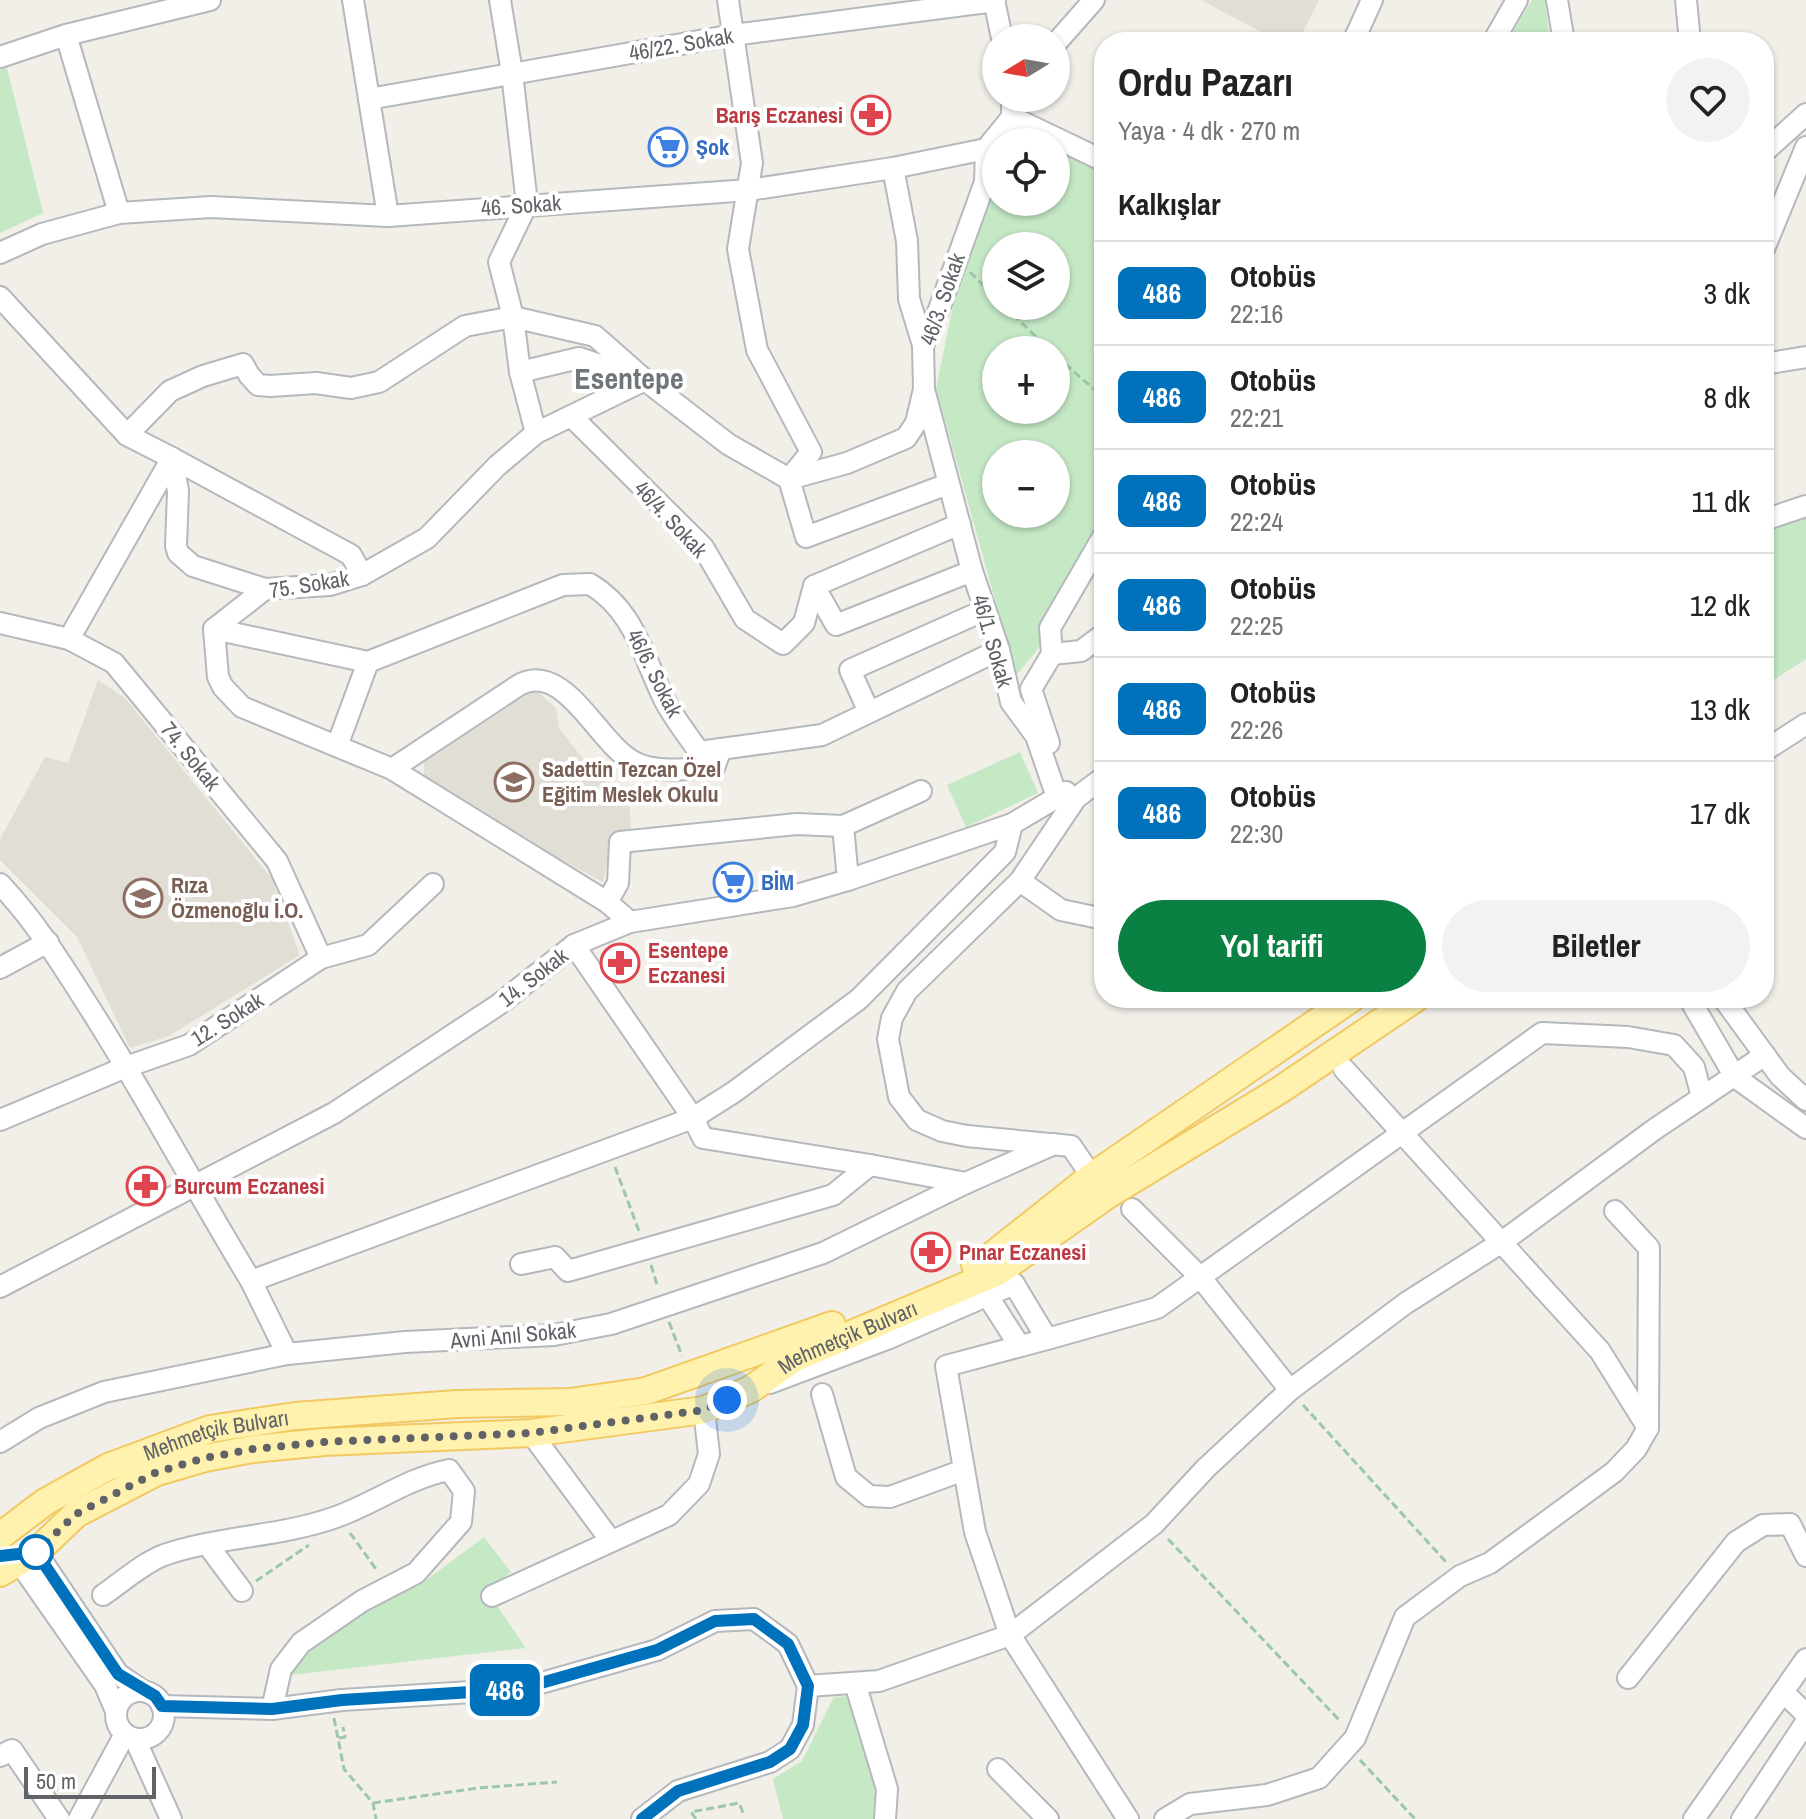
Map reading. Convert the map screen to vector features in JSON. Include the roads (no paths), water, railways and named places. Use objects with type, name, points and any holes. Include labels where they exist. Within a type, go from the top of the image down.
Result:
[{"type":"main road","name":"Mehmetçik Bulvarı","points":[[16,1559],[76,1514],[157,1472],[205,1458],[253,1449],[324,1442],[531,1433],[704,1410],[751,1389],[795,1358],[997,1277],[1099,1187],[1339,1008]]},
{"type":"main road","name":"Mehmetçik Bulvarı","points":[[1099,1187],[1280,1090],[1401,1008]]},
{"type":"main road","name":"Mehmetçik Bulvarı","points":[[0,1536],[45,1502],[108,1467],[210,1429],[295,1416],[457,1404],[570,1402],[646,1391],[924,1292],[997,1277]]},
{"type":"main road","points":[[16,1559],[45,1502]]},
{"type":"street","points":[[0,57],[151,7],[210,0]]},
{"type":"street","points":[[353,0],[388,216]]},
{"type":"street","points":[[500,0],[527,204],[499,262],[513,317],[520,372],[536,433]]},
{"type":"street","points":[[728,0],[752,163],[738,249],[757,350],[811,452],[789,479]]},
{"type":"street","points":[[994,0],[999,24]]},
{"type":"street","name":"46/22. Sokak","points":[[369,99],[733,35],[994,0]]},
{"type":"street","points":[[1070,27],[1094,0]]},
{"type":"street","points":[[1358,32],[1372,0]]},
{"type":"street","points":[[1499,32],[1517,0]]},
{"type":"street","points":[[1557,0],[1562,32]]},
{"type":"street","points":[[1686,0],[1689,32]]},
{"type":"street","points":[[66,35],[119,213]]},
{"type":"street","points":[[1021,112],[1094,155]]},
{"type":"street","points":[[1774,143],[1806,114]]},
{"type":"street","points":[[1774,225],[1806,147]]},
{"type":"street","name":"46. Sokak","points":[[0,253],[42,234],[119,213],[211,207],[388,216],[749,190],[893,168],[982,150]]},
{"type":"street","points":[[893,168],[907,241],[909,299],[923,345]]},
{"type":"street","name":"46/3. Sokak","points":[[789,479],[847,463],[906,438],[916,423],[924,389],[923,345],[982,190]]},
{"type":"street","points":[[0,297],[127,435],[351,555],[362,575]]},
{"type":"street","points":[[127,435],[170,391],[203,376],[243,364],[258,385],[316,383],[351,388],[365,386],[379,382],[465,326],[513,317],[595,336],[645,380],[728,444],[789,479],[806,537],[948,484]]},
{"type":"street","points":[[1774,362],[1806,357]]},
{"type":"street","points":[[520,372],[579,358],[645,380]]},
{"type":"street","name":"75. Sokak","points":[[214,629],[265,589],[330,585],[362,575],[427,538],[497,466],[536,433],[645,380]]},
{"type":"street","name":"46/1. Sokak","points":[[924,389],[972,571],[999,650],[1011,702],[1036,736],[1066,796]]},
{"type":"street","name":"46/4. Sokak","points":[[571,416],[703,547],[745,619],[783,644],[804,623],[814,586]]},
{"type":"street","points":[[172,458],[178,491],[178,553],[193,566],[265,589]]},
{"type":"street","points":[[69,639],[172,458]]},
{"type":"street","points":[[1774,517],[1806,506]]},
{"type":"street","points":[[960,524],[814,586],[836,625],[972,571]]},
{"type":"street","points":[[1094,552],[1050,628],[1052,654],[1031,689],[1066,796],[1020,881],[907,991],[892,1018],[888,1039],[899,1097],[917,1120],[942,1131],[967,1136],[1071,1146],[1099,1187]]},
{"type":"street","name":"46/6. Sokak","points":[[368,662],[563,585],[590,584],[624,613],[645,651],[665,700],[699,752],[822,735],[999,650]]},
{"type":"street","points":[[869,712],[850,670],[985,610]]},
{"type":"street","name":"74. Sokak","points":[[0,623],[69,639],[114,663],[277,861],[321,958]]},
{"type":"street","points":[[337,746],[368,662],[214,629],[218,677],[242,707],[392,769],[607,902],[630,922]]},
{"type":"street","points":[[1052,654],[1081,651],[1094,641]]},
{"type":"street","points":[[392,769],[519,685],[537,679],[549,682],[565,693],[621,754],[635,763],[651,768],[714,768],[721,749]]},
{"type":"street","points":[[1774,745],[1806,724]]},
{"type":"street","name":"14. Sokak","points":[[0,1287],[334,1113],[498,1005],[574,945],[630,922],[793,896],[848,880],[1012,824],[1094,782]]},
{"type":"street","points":[[607,902],[618,883],[620,842],[797,824],[843,826],[921,791]]},
{"type":"street","points":[[251,1281],[693,1118],[734,1092],[859,999],[1005,852],[1012,824]]},
{"type":"street","points":[[843,826],[848,880]]},
{"type":"street","points":[[1020,881],[1061,910],[1094,917]]},
{"type":"street","points":[[0,884],[48,942],[126,1067],[251,1281],[287,1354]]},
{"type":"street","name":"12. Sokak","points":[[0,1120],[126,1067],[189,1045],[321,958],[368,945],[433,884]]},
{"type":"street","points":[[0,968],[48,942]]},
{"type":"street","points":[[574,945],[693,1118],[703,1138],[966,1183]]},
{"type":"street","points":[[1695,1008],[1735,1077],[1806,1128]]},
{"type":"street","points":[[1730,1008],[1780,1076],[1806,1100]]},
{"type":"street","points":[[1128,1819],[1010,1635],[975,1532],[946,1366],[1157,1308],[1542,1033],[1628,1037],[1674,1045],[1694,1067],[1702,1097]]},
{"type":"street","points":[[808,1686],[879,1681],[1010,1635],[1154,1524],[1206,1468],[1290,1390],[1406,1303],[1502,1242],[1765,1055]]},
{"type":"street","points":[[1344,1069],[1600,1351],[1648,1428]]},
{"type":"street","name":"Avni Anıl Sokak","points":[[0,1442],[39,1418],[104,1392],[287,1354],[405,1342],[554,1335],[611,1324],[823,1253],[1054,1144]]},
{"type":"street","points":[[521,1264],[555,1257],[568,1271],[646,1250],[833,1195],[870,1165]]},
{"type":"street","points":[[1132,1209],[1201,1278],[1290,1390]]},
{"type":"street","points":[[1165,1819],[1190,1804],[1267,1795],[1319,1778],[1355,1738],[1405,1617],[1460,1576],[1490,1563],[1614,1472],[1636,1449],[1648,1428],[1649,1248],[1615,1211]]},
{"type":"street","points":[[997,1277],[1047,1339]]},
{"type":"street","points":[[997,1277],[1019,1345]]},
{"type":"street","points":[[822,1394],[846,1477],[869,1496],[890,1497],[964,1470]]},
{"type":"street","points":[[492,1596],[669,1515],[699,1484],[709,1454],[704,1410]]},
{"type":"street","points":[[531,1433],[611,1541]]},
{"type":"street","points":[[103,1595],[161,1556],[207,1544],[285,1532],[338,1517],[428,1475],[449,1470],[464,1491],[461,1522],[416,1573],[362,1601],[301,1643],[281,1669],[272,1709]]},
{"type":"street","points":[[1628,1678],[1736,1542],[1763,1525],[1790,1524],[1806,1556]]},
{"type":"street","points":[[207,1544],[242,1591]]},
{"type":"street","points":[[16,1559],[118,1674],[155,1696],[162,1706],[161,1728],[150,1737],[130,1737]]},
{"type":"street","points":[[16,1559],[105,1685],[116,1711],[117,1724],[130,1737],[171,1819]]},
{"type":"street","points":[[162,1706],[272,1709],[342,1700],[520,1689],[657,1650],[715,1621],[754,1619],[788,1644],[808,1686],[803,1725],[790,1749],[770,1762],[678,1791],[642,1819]]},
{"type":"street","points":[[1694,1819],[1806,1659]]},
{"type":"street","points":[[855,1683],[887,1789],[885,1819]]},
{"type":"street","points":[[116,1711],[122,1698],[135,1691],[143,1691]]},
{"type":"street","points":[[1783,1692],[1806,1714]]},
{"type":"street","points":[[1742,1819],[1806,1722]]},
{"type":"street","points":[[79,1819],[130,1737]]},
{"type":"street","points":[[0,1756],[12,1750],[59,1819]]},
{"type":"street","points":[[998,1769],[1048,1819]]},
{"type":"place","name":"Barış Eczanesi","points":[[871,115]]},
{"type":"place","name":"Şok","points":[[668,147]]},
{"type":"place","name":"Sadettin Tezcan Özel Eğitim Meslek Okulu","points":[[514,782]]},
{"type":"place","name":"BİM","points":[[733,882]]},
{"type":"place","name":"Rıza Özmenoğlu İ.O.","points":[[143,898]]},
{"type":"place","name":"Esentepe Eczanesi","points":[[620,963]]},
{"type":"place","name":"Burcum Eczanesi","points":[[146,1186]]},
{"type":"place","name":"Pınar Eczanesi","points":[[931,1252]]},
{"type":"district","name":"Esentepe","points":[[629,379]]}]
